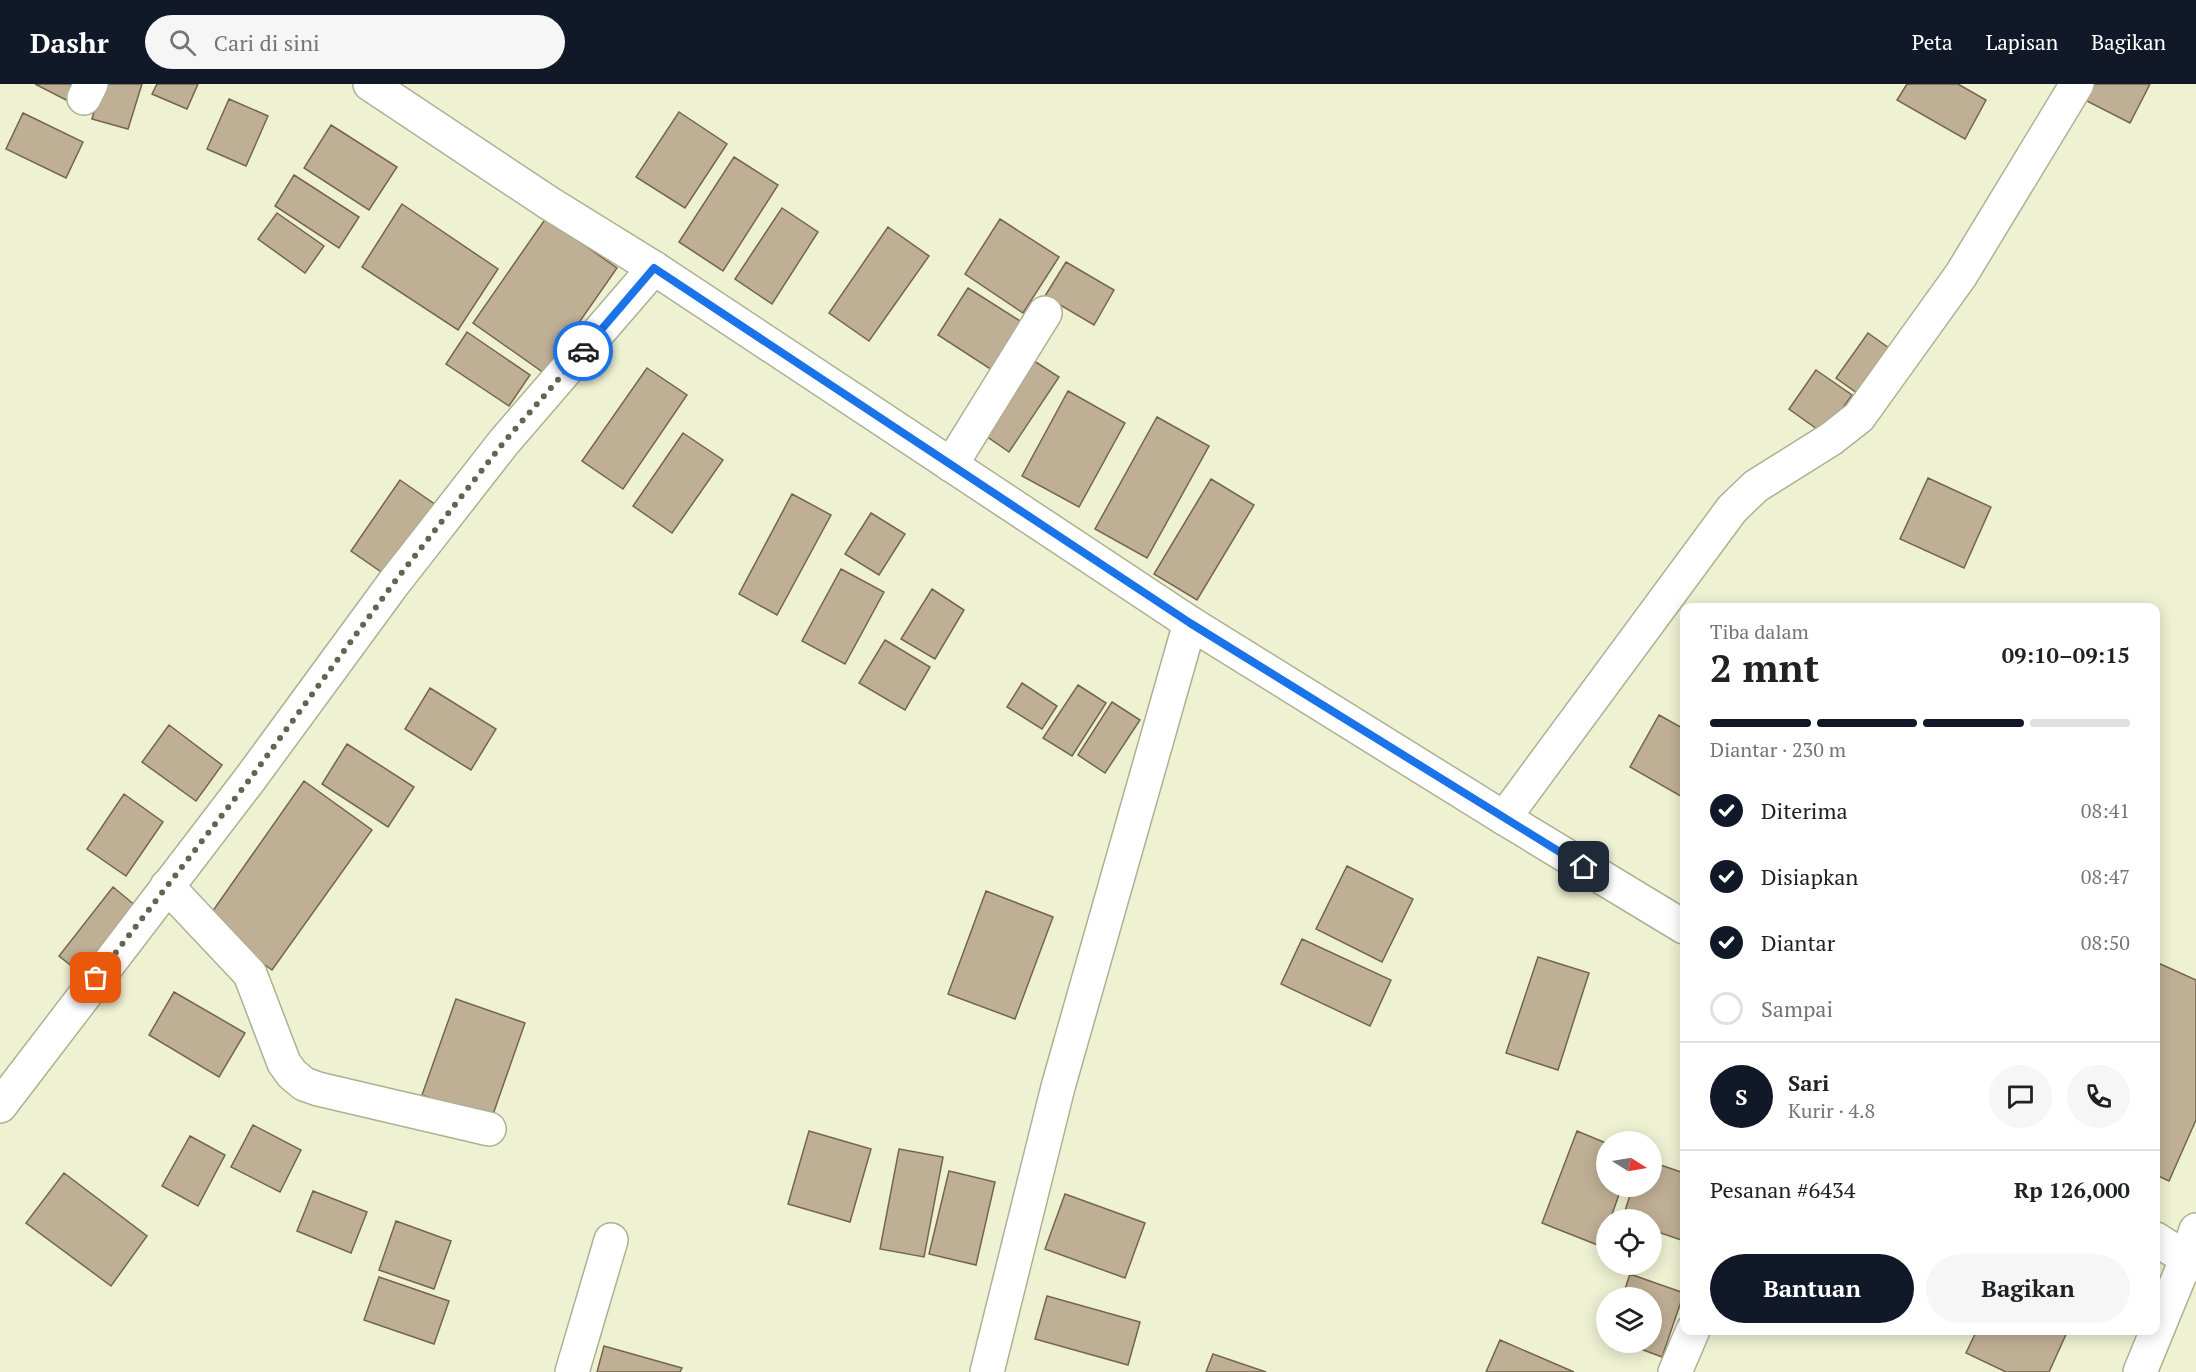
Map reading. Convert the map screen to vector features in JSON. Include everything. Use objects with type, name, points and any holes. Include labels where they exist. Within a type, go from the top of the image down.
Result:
[{"type":"street","points":[[370,84],[549,203],[654,268],[1190,623],[1680,925]]},
{"type":"street","points":[[1504,818],[1732,509],[1756,486],[1831,439],[1859,417],[1961,275],[2077,84]]},
{"type":"street","points":[[0,1106],[250,779],[393,584],[504,442],[654,268]]},
{"type":"street","points":[[951,465],[1045,313]]},
{"type":"street","points":[[987,1372],[1058,1087],[1190,623]]},
{"type":"street","points":[[167,886],[250,974],[284,1063],[304,1084],[359,1100],[489,1130]]},
{"type":"street","points":[[2160,1329],[2191,1263],[2196,1230]]},
{"type":"street","points":[[572,1372],[611,1240]]},
{"type":"street","points":[[2160,1242],[2191,1263]]},
{"type":"street","points":[[1675,1372],[1691,1335]]},
{"type":"street","points":[[2140,1372],[2157,1335]]},
{"type":"building","points":[[35,84],[80,84],[70,102]]},
{"type":"building","points":[[102,84],[142,84],[128,129],[92,119]]},
{"type":"building","points":[[157,84],[198,84],[187,109],[152,94]]},
{"type":"building","points":[[1907,84],[1958,84],[1986,100],[1965,139],[1897,100]]},
{"type":"building","points":[[2084,84],[2150,84],[2130,123],[2077,96]]},
{"type":"building","points":[[229,99],[268,116],[246,166],[207,149]]},
{"type":"building","points":[[679,112],[727,144],[685,208],[636,177]]},
{"type":"building","points":[[23,113],[83,142],[66,178],[6,149]]},
{"type":"building","points":[[331,125],[397,167],[369,210],[304,168]]},
{"type":"building","points":[[734,157],[778,185],[723,271],[679,242]]},
{"type":"building","points":[[294,175],[359,217],[339,248],[275,206]]},
{"type":"building","points":[[402,204],[498,269],[458,330],[362,267]]},
{"type":"building","points":[[782,208],[818,232],[772,304],[735,279]]},
{"type":"building","points":[[277,213],[324,246],[305,273],[258,239]]},
{"type":"building","points":[[546,218],[617,268],[544,373],[473,323]]},
{"type":"building","points":[[1000,219],[1059,257],[1023,313],[965,274]]},
{"type":"building","points":[[888,227],[929,256],[869,341],[829,313]]},
{"type":"building","points":[[1066,262],[1114,290],[1094,325],[1045,296]]},
{"type":"building","points":[[968,288],[1025,324],[995,372],[938,335]]},
{"type":"building","points":[[467,332],[530,375],[509,406],[446,364]]},
{"type":"building","points":[[1868,333],[1896,353],[1864,398],[1836,378]]},
{"type":"building","points":[[1028,357],[1059,377],[1009,452],[979,431]]},
{"type":"building","points":[[647,368],[687,395],[623,489],[582,461]]},
{"type":"building","points":[[1816,370],[1852,395],[1824,434],[1789,409]]},
{"type":"building","points":[[1068,391],[1125,423],[1079,507],[1022,476]]},
{"type":"building","points":[[1157,417],[1209,446],[1147,558],[1095,529]]},
{"type":"building","points":[[683,433],[723,460],[672,533],[633,506]]},
{"type":"building","points":[[1928,478],[1991,507],[1964,568],[1900,539]]},
{"type":"building","points":[[1211,479],[1254,505],[1197,600],[1154,574]]},
{"type":"building","points":[[400,480],[436,505],[387,576],[351,551]]},
{"type":"building","points":[[792,494],[831,515],[777,615],[739,594]]},
{"type":"building","points":[[871,513],[905,534],[879,575],[845,554]]},
{"type":"building","points":[[841,569],[884,592],[845,664],[802,641]]},
{"type":"building","points":[[932,589],[964,610],[935,659],[901,639]]},
{"type":"building","points":[[885,640],[930,667],[905,710],[859,683]]},
{"type":"building","points":[[1022,683],[1057,706],[1042,729],[1007,707]]},
{"type":"building","points":[[1078,685],[1106,703],[1072,756],[1043,738]]},
{"type":"building","points":[[430,688],[496,729],[471,770],[405,729]]},
{"type":"building","points":[[1112,702],[1140,720],[1105,773],[1078,755]]},
{"type":"building","points":[[1659,715],[1680,727],[1680,796],[1630,767]]},
{"type":"building","points":[[169,725],[222,765],[196,801],[142,762]]},
{"type":"building","points":[[347,744],[414,787],[388,827],[322,784]]},
{"type":"building","points":[[304,781],[372,830],[272,970],[205,922]]},
{"type":"building","points":[[124,794],[163,822],[126,876],[87,849]]},
{"type":"building","points":[[1347,866],[1413,899],[1382,962],[1316,929]]},
{"type":"building","points":[[113,887],[136,906],[83,975],[59,956]]},
{"type":"building","points":[[986,891],[1053,917],[1015,1019],[948,994]]},
{"type":"building","points":[[1302,939],[1391,980],[1370,1026],[1281,984]]},
{"type":"building","points":[[1538,957],[1589,973],[1558,1070],[1506,1053]]},
{"type":"building","points":[[2160,964],[2196,980],[2196,1120],[2169,1181],[2160,1177]]},
{"type":"building","points":[[174,992],[245,1033],[219,1077],[149,1035]]},
{"type":"building","points":[[456,999],[525,1023],[491,1120],[422,1095]]},
{"type":"building","points":[[253,1125],[301,1150],[280,1192],[231,1167]]},
{"type":"building","points":[[809,1131],[871,1149],[850,1222],[788,1204]]},
{"type":"building","points":[[1577,1131],[1596,1139],[1596,1197],[1618,1197],[1614,1209],[1596,1209],[1596,1244],[1542,1223]]},
{"type":"building","points":[[190,1136],[225,1155],[198,1206],[162,1186]]},
{"type":"building","points":[[899,1149],[943,1157],[924,1257],[880,1249]]},
{"type":"building","points":[[1662,1165],[1680,1172],[1680,1240],[1662,1233],[1662,1209],[1626,1209],[1629,1197],[1662,1197]]},
{"type":"building","points":[[949,1171],[995,1182],[976,1265],[929,1254]]},
{"type":"building","points":[[64,1173],[147,1236],[111,1286],[26,1223]]},
{"type":"building","points":[[313,1191],[367,1212],[351,1253],[297,1231]]},
{"type":"building","points":[[1065,1194],[1145,1223],[1125,1278],[1045,1249]]},
{"type":"building","points":[[396,1221],[451,1241],[434,1289],[379,1270]]},
{"type":"building","points":[[1630,1275],[1680,1292],[1680,1305],[1662,1357],[1651,1353],[1662,1353],[1662,1287],[1626,1287]]},
{"type":"building","points":[[379,1277],[449,1301],[434,1344],[364,1320]]},
{"type":"building","points":[[1047,1296],[1140,1322],[1128,1365],[1035,1339]]},
{"type":"building","points":[[1975,1335],[2066,1335],[2049,1372],[2006,1372],[1966,1353]]},
{"type":"building","points":[[1500,1340],[1574,1372],[1486,1372]]},
{"type":"building","points":[[604,1346],[682,1368],[680,1372],[597,1372]]},
{"type":"building","points":[[1213,1354],[1266,1372],[1206,1372]]},
{"type":"way so far","points":[[96,978],[250,779],[393,584],[504,442],[583,351]]},
{"type":"route","points":[[583,351],[654,268],[1190,623],[1584,867]]}]
